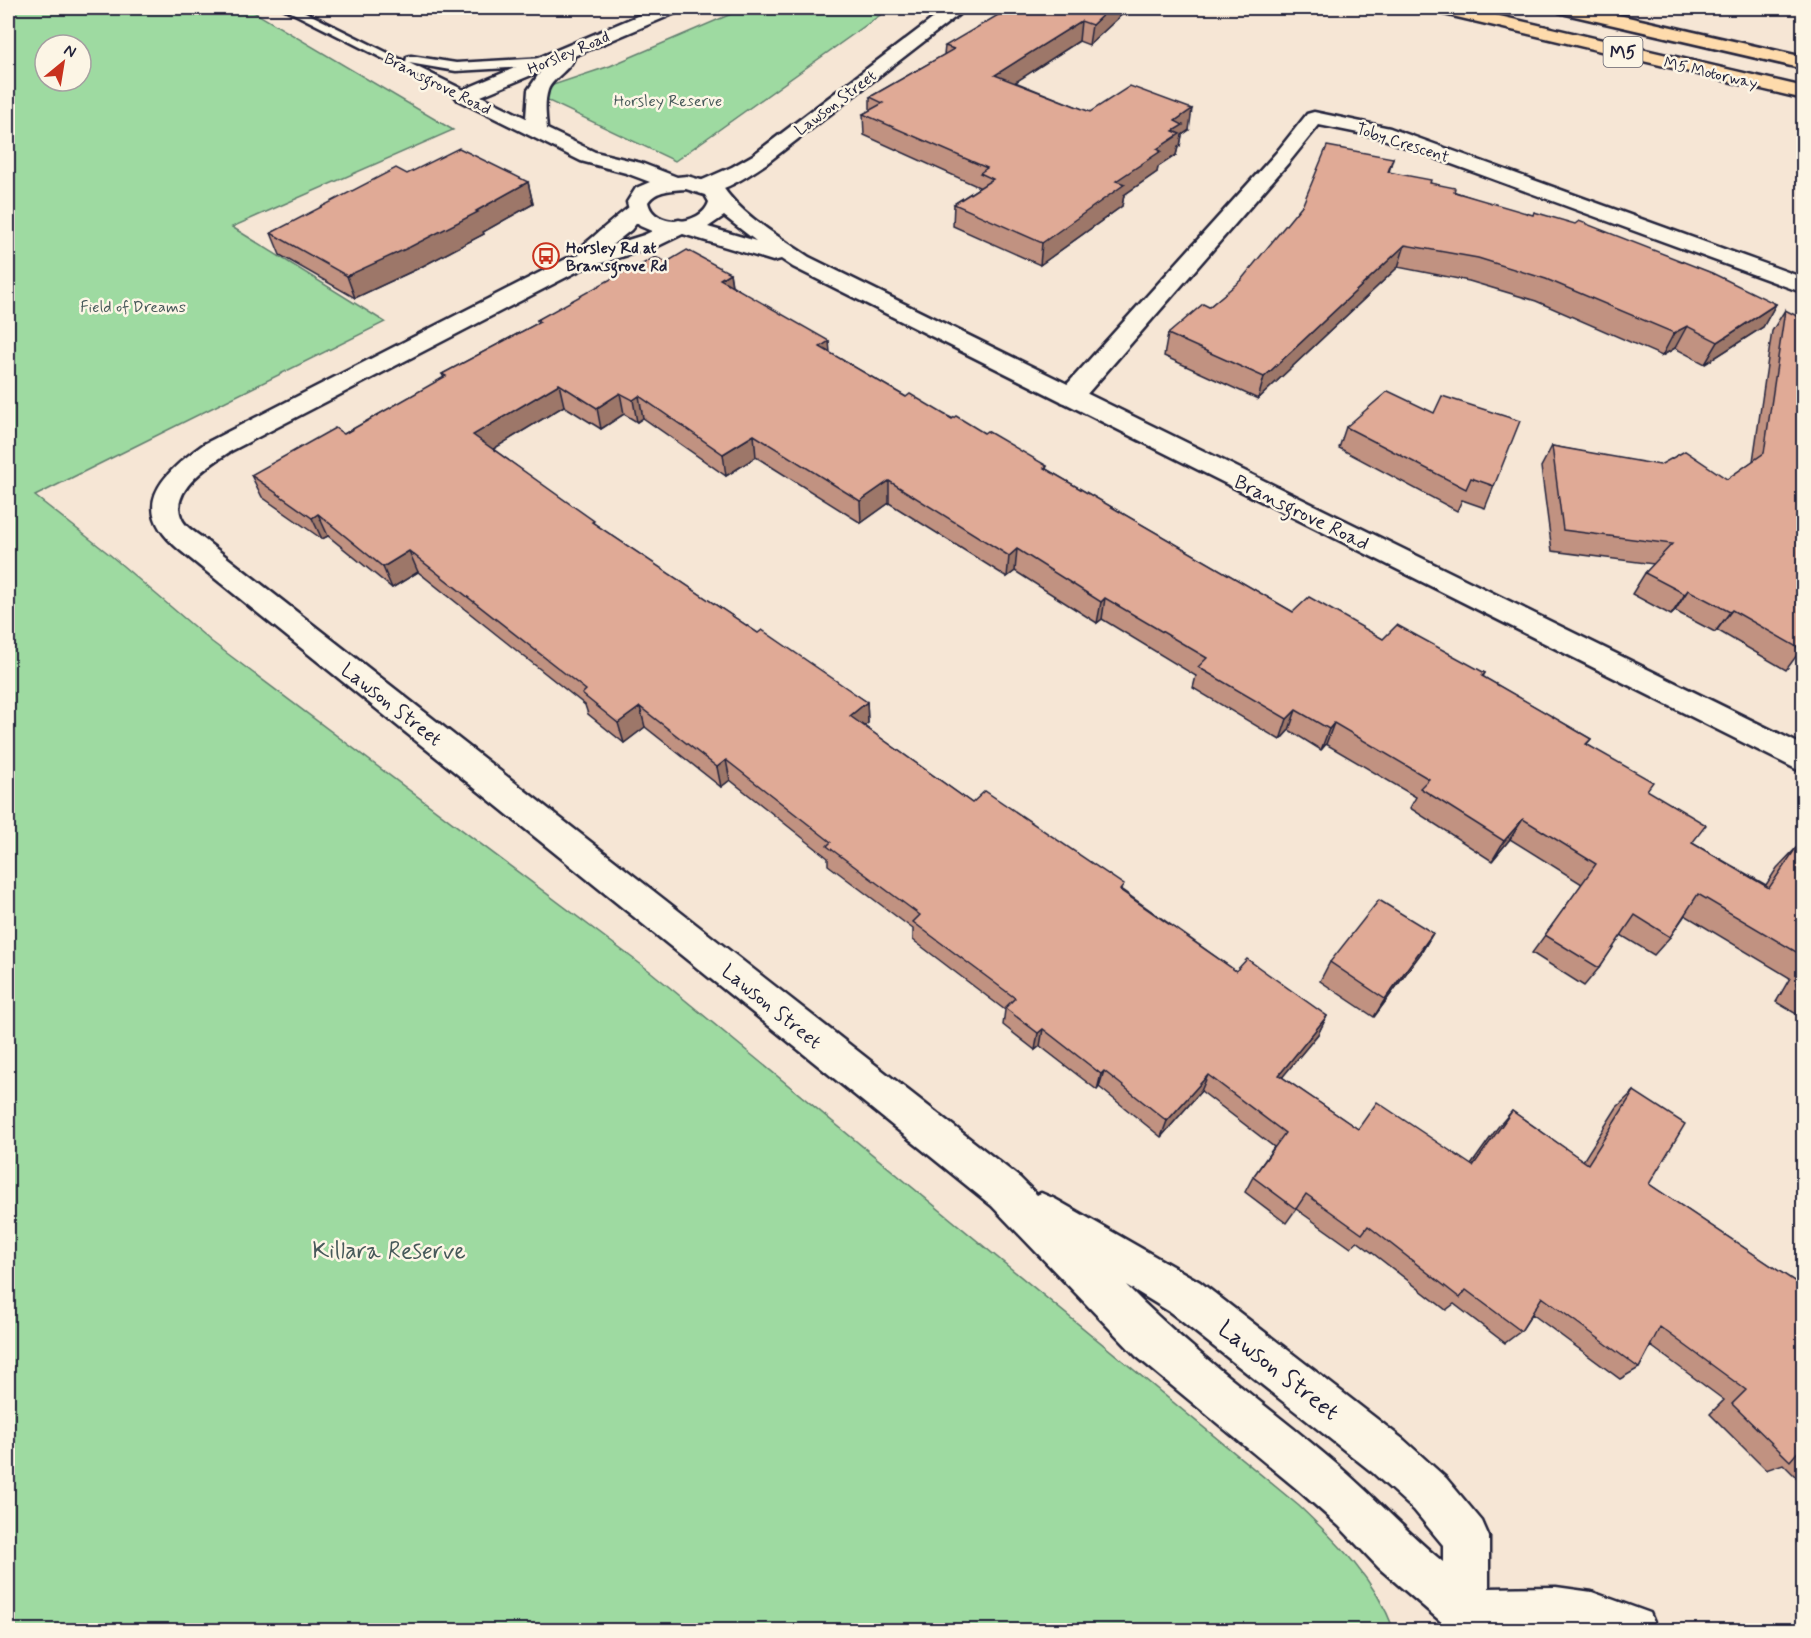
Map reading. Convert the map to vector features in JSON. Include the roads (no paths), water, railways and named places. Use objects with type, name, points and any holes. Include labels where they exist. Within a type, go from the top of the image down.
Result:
[{"type":"highway","name":"M5 Motorway","points":[[1443,8],[1803,93]]},
{"type":"highway","name":"M5 Motorway","points":[[1566,8],[1803,63]]},
{"type":"street","name":"Horsley Road","points":[[465,96],[671,8]]},
{"type":"street","name":"Lawson Street","points":[[958,8],[713,194],[719,208],[708,219],[652,240],[574,264],[206,454],[191,466],[170,493],[166,506],[168,519],[177,531],[206,556],[1006,1192],[1151,1341],[1354,1510],[1468,1621]]},
{"type":"street","points":[[537,132],[534,103],[536,92],[550,72],[578,47]]},
{"type":"street","name":"Bransgrove Road","points":[[465,96],[588,157],[633,168],[674,183]]},
{"type":"street","name":"Toby Crescent","points":[[1071,396],[1314,118],[1383,132],[1803,286]]},
{"type":"street","name":"Bransgrove Road","points":[[588,157],[636,206],[640,217],[648,222],[659,226],[682,227],[801,262]]},
{"type":"street","points":[[674,183],[687,182],[713,194]]},
{"type":"street","name":"Lawson Street","points":[[574,264],[623,225],[650,189],[674,183]]},
{"type":"street","name":"Bransgrove Road","points":[[713,194],[751,228],[801,262],[1803,761]]},
{"type":"street","name":"Lawson Street","points":[[1006,1192],[1185,1297],[1396,1463],[1430,1494],[1466,1537],[1468,1621]]},
{"type":"street","points":[[1468,1621],[1556,1611],[1592,1616],[1633,1630]]},
{"type":"lane","name":"Bransgrove Road","points":[[289,8],[465,96]]},
{"type":"lane","points":[[383,55],[456,67],[545,62]]},
{"type":"place","name":"Horsley Rd at Bransgrove Rd","points":[[546,256]]},
{"type":"park label","name":"Horsley Reserve","points":[[668,100]]},
{"type":"park label","name":"Field of Dreams","points":[[133,306]]},
{"type":"park label","name":"Killara Reserve","points":[[389,1250]]}]
